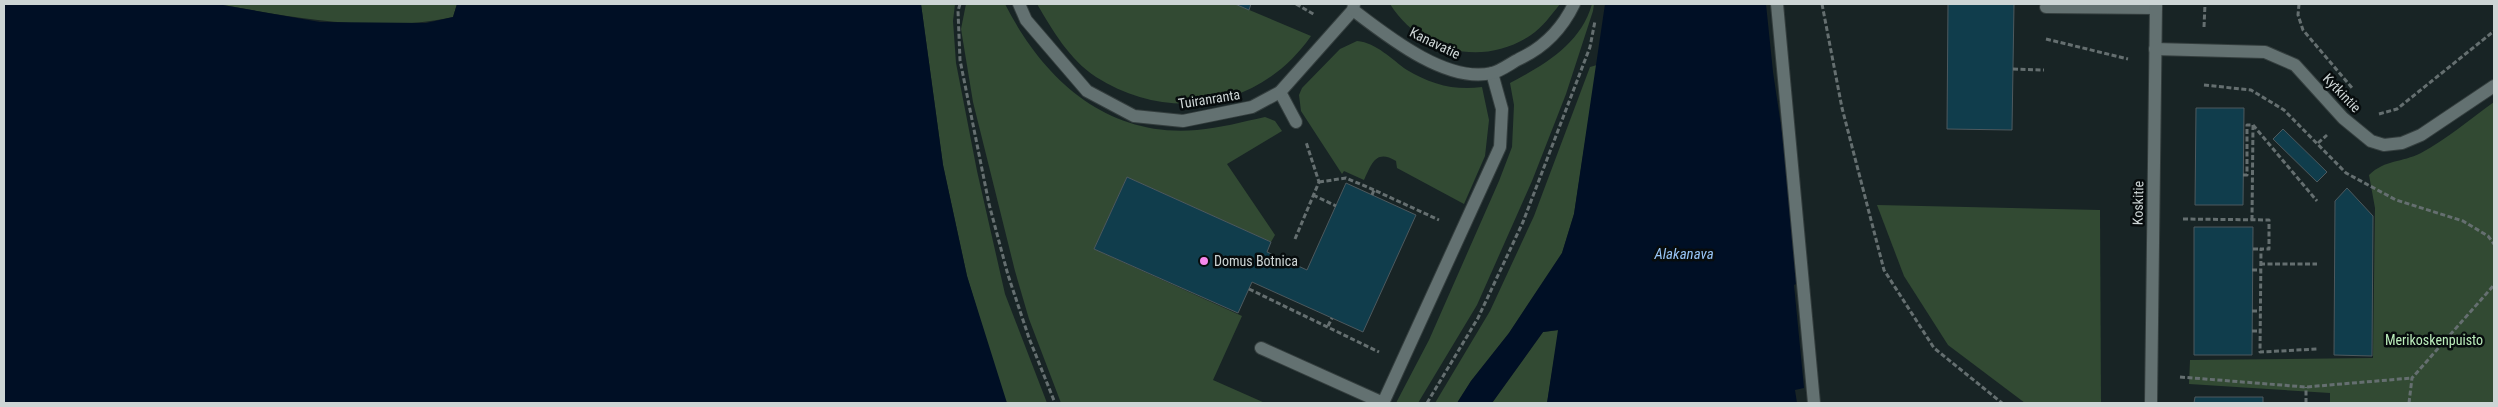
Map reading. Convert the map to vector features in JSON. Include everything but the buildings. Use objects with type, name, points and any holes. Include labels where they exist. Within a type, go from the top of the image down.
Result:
[{"type":"street","name":"Tuiranranta","points":[[1019,4],[1026,20],[1088,91],[1134,116],[1183,121],[1252,107],[1280,92],[1354,7]]},
{"type":"street","name":"Kanavatie","points":[[1354,7],[1383,33],[1434,63],[1455,71],[1492,73],[1538,50],[1565,24],[1574,4]]},
{"type":"street","points":[[1777,4],[1814,403]]},
{"type":"street","points":[[2046,7],[2156,6]]},
{"type":"street","name":"Koskitie","points":[[2151,403],[2156,6]]},
{"type":"street","name":"Kytkintie","points":[[2155,49],[2265,52],[2294,65],[2343,118],[2371,141],[2384,145],[2402,144],[2421,135],[2494,86]]},
{"type":"street","points":[[1261,348],[1383,403],[1500,147],[1502,110],[1492,73]]},
{"type":"street","points":[[1280,92],[1296,122]]},
{"type":"path","points":[[960,4],[958,11],[960,60],[989,204],[1008,275],[1026,329],[1055,403]]},
{"type":"path","points":[[1822,4],[1842,108],[1884,270],[1934,348],[2002,403]]},
{"type":"path","points":[[2204,30],[2205,4]]},
{"type":"path","points":[[2299,4],[2298,16],[2302,30],[2362,100],[2318,143]]},
{"type":"path","points":[[1427,403],[1478,318],[1523,222],[1590,47],[1596,12]]},
{"type":"path","points":[[2374,109],[2379,114],[2397,109],[2494,31]]},
{"type":"path","points":[[2046,39],[2128,59]]},
{"type":"path","points":[[2013,69],[2044,70]]},
{"type":"path","points":[[2204,85],[2251,90],[2284,110],[2346,173],[2396,200],[2463,221],[2488,236],[2494,244]]},
{"type":"path","points":[[1295,239],[1319,182],[1306,142],[1296,122]]},
{"type":"path","points":[[2243,175],[2247,175],[2247,125],[2253,125],[2317,201]]},
{"type":"path","points":[[2252,220],[2253,125]]},
{"type":"path","points":[[1319,182],[1346,178],[1461,230]]},
{"type":"path","points":[[1372,195],[1374,190]]},
{"type":"path","points":[[1313,195],[1336,206]]},
{"type":"path","points":[[2184,219],[2268,220],[2269,249],[2253,249]]},
{"type":"path","points":[[2261,249],[2260,352],[2318,349]]},
{"type":"path","points":[[2260,264],[2317,264]]},
{"type":"path","points":[[2252,270],[2260,270]]},
{"type":"path","points":[[2408,403],[2412,378],[2494,285]]},
{"type":"path","points":[[1249,289],[1401,362]]},
{"type":"path","points":[[2252,311],[2260,311]]},
{"type":"path","points":[[1328,326],[1332,318]]},
{"type":"path","points":[[2252,331],[2260,331]]},
{"type":"path","points":[[2180,377],[2306,387],[2412,378]]},
{"type":"path","points":[[2306,387],[2306,403]]},
{"type":"green space","points":[[217,4],[457,4],[453,17],[424,22],[365,24],[275,14]]},
{"type":"green space","points":[[921,4],[955,4],[953,21],[956,63],[977,171],[1005,294],[1047,403],[1007,403],[1003,396],[967,276],[943,165]]},
{"type":"green space","points":[[966,4],[1005,4],[1020,31],[1038,56],[1059,79],[1082,98],[1107,113],[1134,124],[1164,130],[1197,130],[1265,117],[1275,121],[1282,131],[1227,164],[1275,235],[1271,242],[1127,177],[1094,249],[1242,316],[1213,380],[1265,403],[1061,403],[1029,319],[1015,271],[973,102],[961,29]]},
{"type":"green space","points":[[1037,4],[1235,4],[1311,36],[1290,60],[1267,79],[1241,93],[1212,101],[1183,104],[1154,101],[1124,92],[1086,70],[1062,44]]},
{"type":"green space","points":[[1390,4],[1560,4],[1543,25],[1531,35],[1512,45],[1493,51],[1473,52],[1454,50],[1436,44],[1418,34],[1403,21]]},
{"type":"green space","points":[[1592,4],[1594,4],[1593,11],[1566,94],[1532,181],[1477,305],[1418,403],[1396,403],[1429,340],[1512,147],[1514,105],[1510,83],[1536,69],[1560,52],[1579,31],[1587,18]]},
{"type":"green space","points":[[1357,41],[1377,48],[1407,70],[1434,83],[1462,88],[1482,87],[1489,120],[1485,156],[1464,204],[1397,168],[1396,161],[1389,158],[1379,157],[1372,163],[1364,180],[1344,171],[1342,174],[1301,111],[1299,95],[1302,88],[1340,49]]},
{"type":"green space","points":[[1597,65],[1574,214],[1562,253],[1509,333],[1471,381],[1457,403],[1435,403],[1490,311],[1534,216],[1590,67]]},
{"type":"green space","name":"Merikoskenpuisto","points":[[2494,102],[2494,403],[2330,403],[2330,393],[2189,384],[2190,360],[2373,358],[2375,208],[2369,175],[2381,166],[2421,153]]},
{"type":"green space","points":[[1877,205],[2100,210],[2101,403],[2025,403],[1948,345],[1904,276]]},
{"type":"green space","points":[[1559,330],[1547,403],[1492,403],[1543,332]]},
{"type":"water","points":[[4,4],[217,4],[320,22],[426,23],[453,17],[457,4],[921,4],[943,165],[967,276],[1007,403],[4,403]]},
{"type":"water","name":"Alakanava","points":[[1605,4],[1766,4],[1773,72],[1804,280],[1794,285],[1804,388],[1795,390],[1797,403],[1547,403],[1558,330],[1543,332],[1492,403],[1457,403],[1471,381],[1509,333],[1562,253],[1574,214]]},
{"type":"place","name":"Domus Botnica","points":[[1204,261]]}]
